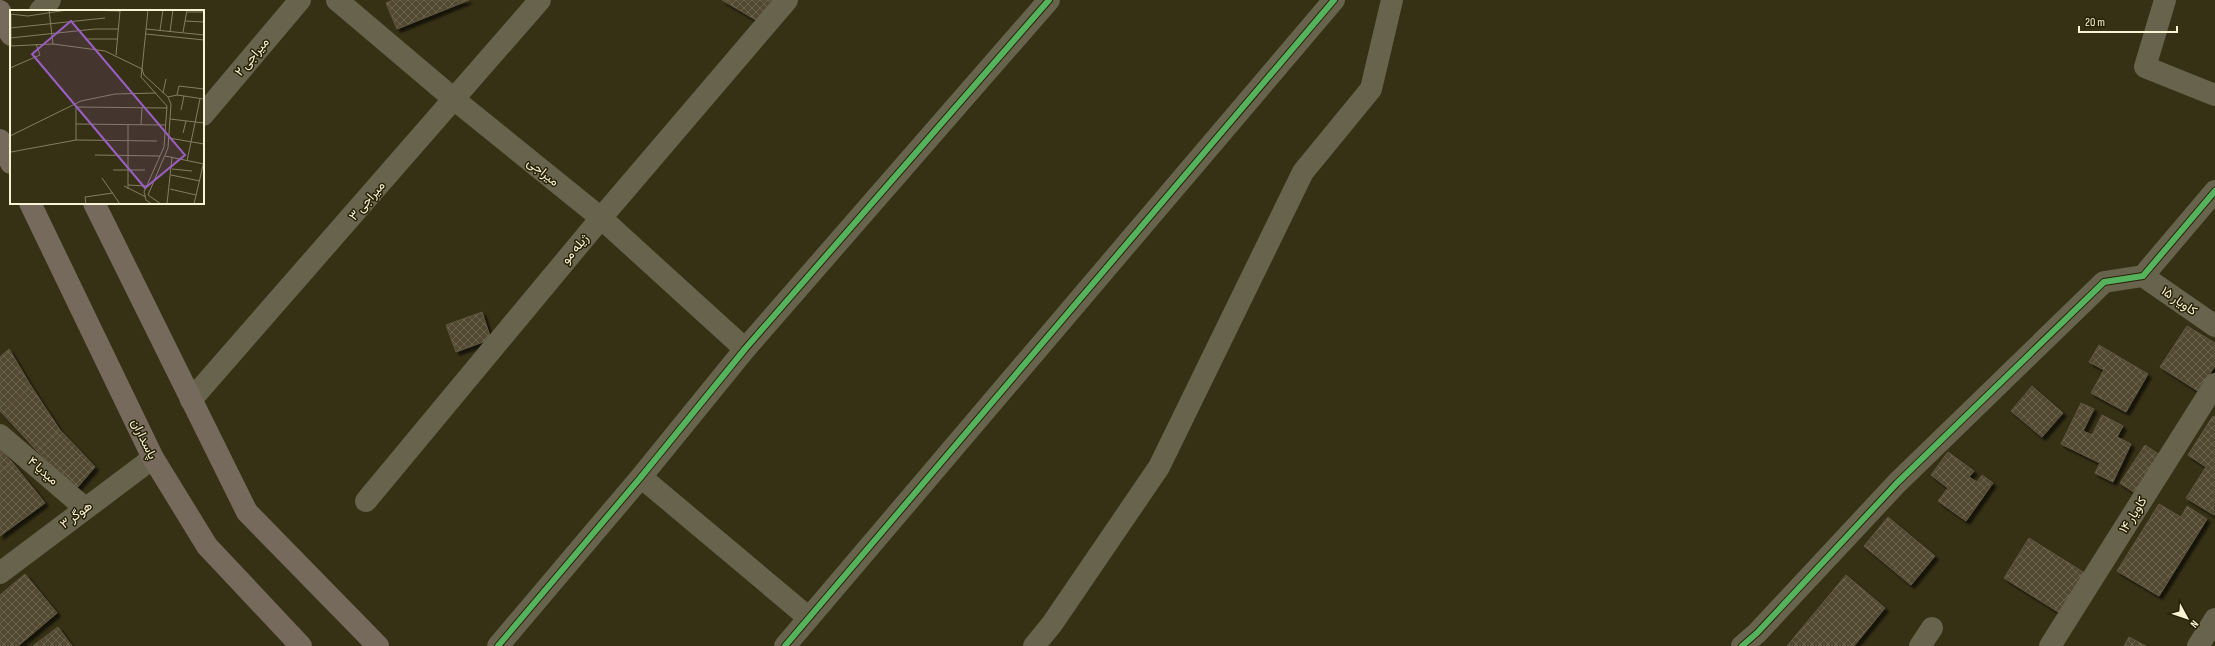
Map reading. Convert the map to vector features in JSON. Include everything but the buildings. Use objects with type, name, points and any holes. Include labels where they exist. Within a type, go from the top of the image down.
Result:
[{"type":"main road","points":[[0,11],[10,33]]},
{"type":"main road","points":[[0,140],[10,161]]},
{"type":"main road","name":"پاسداران","points":[[30,204],[153,458],[207,546],[296,645]]},
{"type":"main road","points":[[94,204],[247,512],[378,646]]},
{"type":"street","points":[[41,10],[50,0]]},
{"type":"street","name":"میراجی ۲","points":[[204,114],[300,0]]},
{"type":"street","name":"میراجی","points":[[337,0],[455,100],[601,218],[745,349]]},
{"type":"street","name":"میراجی ۳","points":[[191,400],[455,100],[540,0]]},
{"type":"street","name":"ژیله مو","points":[[366,501],[601,218],[787,0]]},
{"type":"street","points":[[498,646],[641,477],[745,349],[1049,0]]},
{"type":"street","points":[[785,646],[1334,0]]},
{"type":"street","points":[[1034,646],[1052,624],[1159,467],[1303,172],[1371,89],[1392,0]]},
{"type":"street","points":[[2165,0],[2145,67],[2215,95]]},
{"type":"street","points":[[1742,646],[1757,633],[1897,483],[2104,282],[2143,276],[2215,190]]},
{"type":"street","name":"کاویار ۱۵","points":[[2143,276],[2215,326]]},
{"type":"street","name":"کاویار ۱۴","points":[[2050,646],[2215,384]]},
{"type":"street","name":"میدیا ۴","points":[[0,435],[85,508]]},
{"type":"street","name":"هوگر ۳","points":[[0,573],[153,458]]},
{"type":"street","points":[[641,477],[809,618]]},
{"type":"street","points":[[2198,646],[2215,618]]},
{"type":"street","points":[[1920,646],[1932,628]]},
{"type":"cycle path","points":[[498,646],[641,477],[745,349],[1049,0]]},
{"type":"cycle path","points":[[785,646],[1334,0]]},
{"type":"cycle path","points":[[1742,646],[1757,633],[1897,483],[2104,282],[2143,276],[2215,191]]}]
